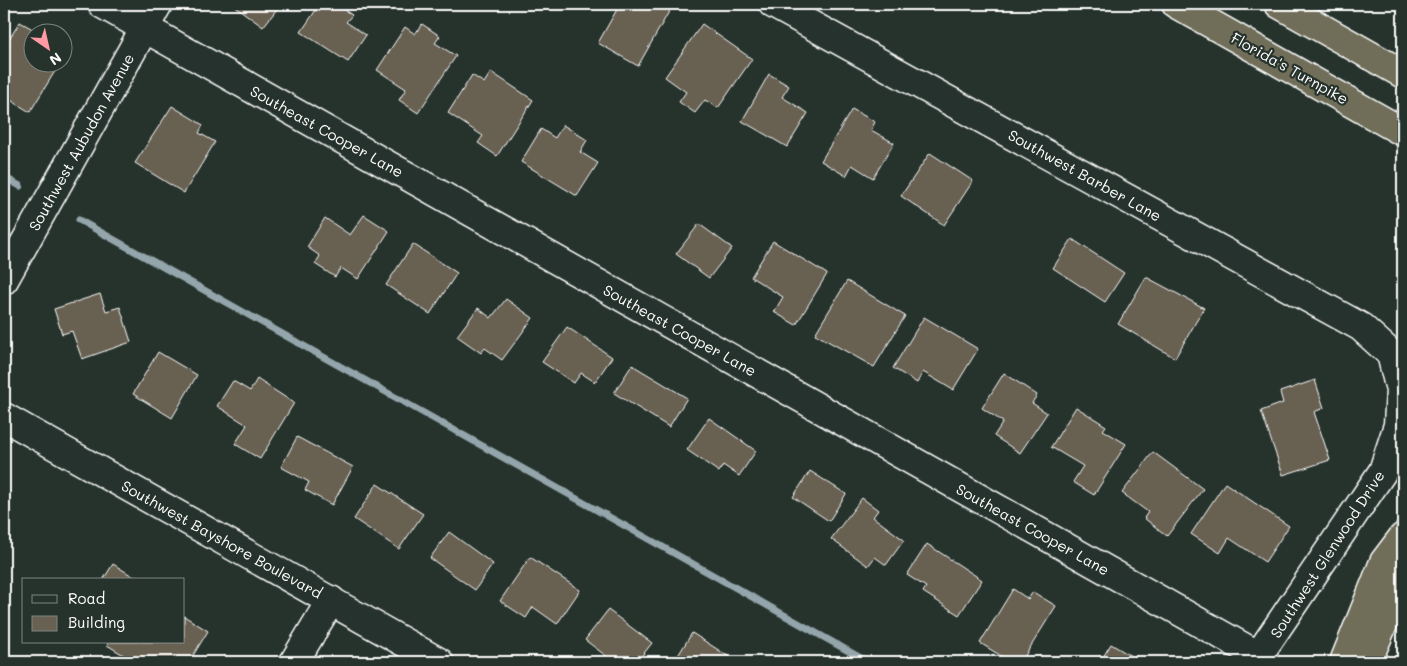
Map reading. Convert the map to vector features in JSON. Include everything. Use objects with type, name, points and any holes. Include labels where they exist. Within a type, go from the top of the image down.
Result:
[{"type":"highway","name":"Florida's Turnpike","points":[[1176,4],[1403,132]]},
{"type":"highway","points":[[1279,4],[1403,74]]},
{"type":"highway","points":[[1344,662],[1384,562],[1403,537]]},
{"type":"highway","points":[[1367,662],[1403,577]]},
{"type":"street","name":"Southeast Cooper Lane","points":[[102,4],[1257,659]]},
{"type":"street","name":"Southwest Aubudon Avenue","points":[[4,280],[158,4]]},
{"type":"street","name":"Southwest Barber Lane","points":[[773,4],[1361,327],[1391,354]]},
{"type":"street","name":"Southwest Glenwood Drive","points":[[1257,659],[1383,471],[1398,425],[1400,390],[1391,354]]},
{"type":"street","name":"Southwest Bayshore Boulevard","points":[[4,416],[439,662]]},
{"type":"street","points":[[294,662],[331,600]]},
{"type":"building","points":[[232,4],[281,4],[263,27]]},
{"type":"building","points":[[320,4],[335,4],[352,15],[346,22],[366,35],[348,62],[301,32]]},
{"type":"building","points":[[565,4],[577,4],[574,9]]},
{"type":"building","points":[[620,4],[662,4],[671,8],[638,66],[598,43]]},
{"type":"building","points":[[20,22],[22,23],[22,72],[54,72],[30,112],[4,96],[4,47]]},
{"type":"building","points":[[422,24],[440,36],[435,43],[456,56],[418,113],[399,100],[406,89],[377,70],[405,27],[415,34]]},
{"type":"building","points":[[702,24],[752,59],[718,108],[705,100],[695,113],[679,102],[686,92],[665,77]]},
{"type":"building","points":[[491,72],[533,100],[497,156],[478,143],[483,136],[448,113],[472,75],[484,83]]},
{"type":"building","points":[[769,74],[789,86],[782,97],[808,113],[787,147],[742,121]]},
{"type":"building","points":[[172,106],[203,125],[199,133],[215,142],[184,193],[135,163]]},
{"type":"building","points":[[852,109],[875,122],[871,130],[894,143],[873,178],[852,165],[846,176],[821,161]]},
{"type":"building","points":[[563,125],[587,140],[580,152],[598,163],[577,196],[521,162],[541,129],[555,138]]},
{"type":"building","points":[[930,153],[973,181],[944,225],[901,196]]},
{"type":"building","points":[[364,215],[389,231],[358,279],[341,268],[335,277],[315,264],[320,256],[307,247],[325,218],[350,235]]},
{"type":"building","points":[[699,224],[732,248],[709,278],[676,254]]},
{"type":"building","points":[[1072,239],[1124,273],[1105,302],[1053,268]]},
{"type":"building","points":[[773,241],[827,274],[796,325],[774,312],[783,297],[751,277]]},
{"type":"building","points":[[413,244],[457,273],[430,314],[386,285]]},
{"type":"building","points":[[1146,277],[1204,308],[1175,358],[1118,324]]},
{"type":"building","points":[[847,281],[905,316],[874,367],[815,334]]},
{"type":"building","points":[[100,294],[106,311],[120,307],[131,342],[82,359],[72,331],[62,334],[54,309]]},
{"type":"building","points":[[506,299],[533,318],[502,360],[485,348],[481,353],[457,336],[478,308],[491,318]]},
{"type":"building","points":[[924,317],[978,349],[953,390],[923,372],[917,383],[893,368]]},
{"type":"building","points":[[567,327],[612,357],[595,382],[581,373],[574,383],[542,362]]},
{"type":"building","points":[[158,352],[197,375],[172,418],[133,394]]},
{"type":"building","points":[[632,365],[687,398],[669,427],[614,393]]},
{"type":"building","points":[[1004,373],[1037,395],[1032,403],[1047,413],[1020,453],[994,436],[1003,422],[982,408]]},
{"type":"building","points":[[257,379],[294,403],[260,459],[235,444],[247,425],[217,406],[233,381],[250,391]]},
{"type":"building","points":[[1315,380],[1324,408],[1314,412],[1330,460],[1283,475],[1261,411],[1283,403],[1280,392]]},
{"type":"building","points":[[1076,407],[1106,426],[1103,430],[1126,444],[1094,495],[1073,482],[1083,466],[1051,447]]},
{"type":"building","points":[[709,418],[756,451],[739,476],[723,465],[719,472],[687,450]]},
{"type":"building","points":[[297,437],[353,467],[332,505],[305,490],[309,482],[281,467]]},
{"type":"building","points":[[1153,452],[1203,489],[1167,536],[1144,518],[1148,512],[1122,493]]},
{"type":"building","points":[[810,471],[846,494],[829,521],[793,497]]},
{"type":"building","points":[[1225,483],[1289,526],[1265,562],[1229,538],[1220,553],[1191,534]]},
{"type":"building","points":[[377,484],[423,514],[399,549],[354,519]]},
{"type":"building","points":[[862,498],[878,510],[873,517],[904,540],[886,565],[875,557],[868,566],[831,539]]},
{"type":"building","points":[[449,532],[493,564],[475,590],[430,558]]},
{"type":"building","points":[[927,544],[982,580],[959,615],[923,592],[926,587],[907,575]]},
{"type":"building","points":[[530,557],[580,590],[557,624],[533,607],[526,618],[500,601]]},
{"type":"building","points":[[113,564],[136,578],[104,578]]},
{"type":"building","points":[[1013,589],[1028,599],[1033,592],[1056,606],[1021,662],[1011,662],[980,643]]},
{"type":"building","points":[[608,610],[652,643],[637,662],[614,662],[585,640]]},
{"type":"building","points":[[185,617],[208,631],[189,662],[135,662],[107,645],[185,644]]},
{"type":"building","points":[[692,633],[734,660],[732,662],[674,662]]},
{"type":"building","points":[[1111,644],[1141,662],[1100,662]]},
{"type":"waterway","points":[[4,177],[20,186]]},
{"type":"waterway","points":[[79,220],[868,662]]}]
